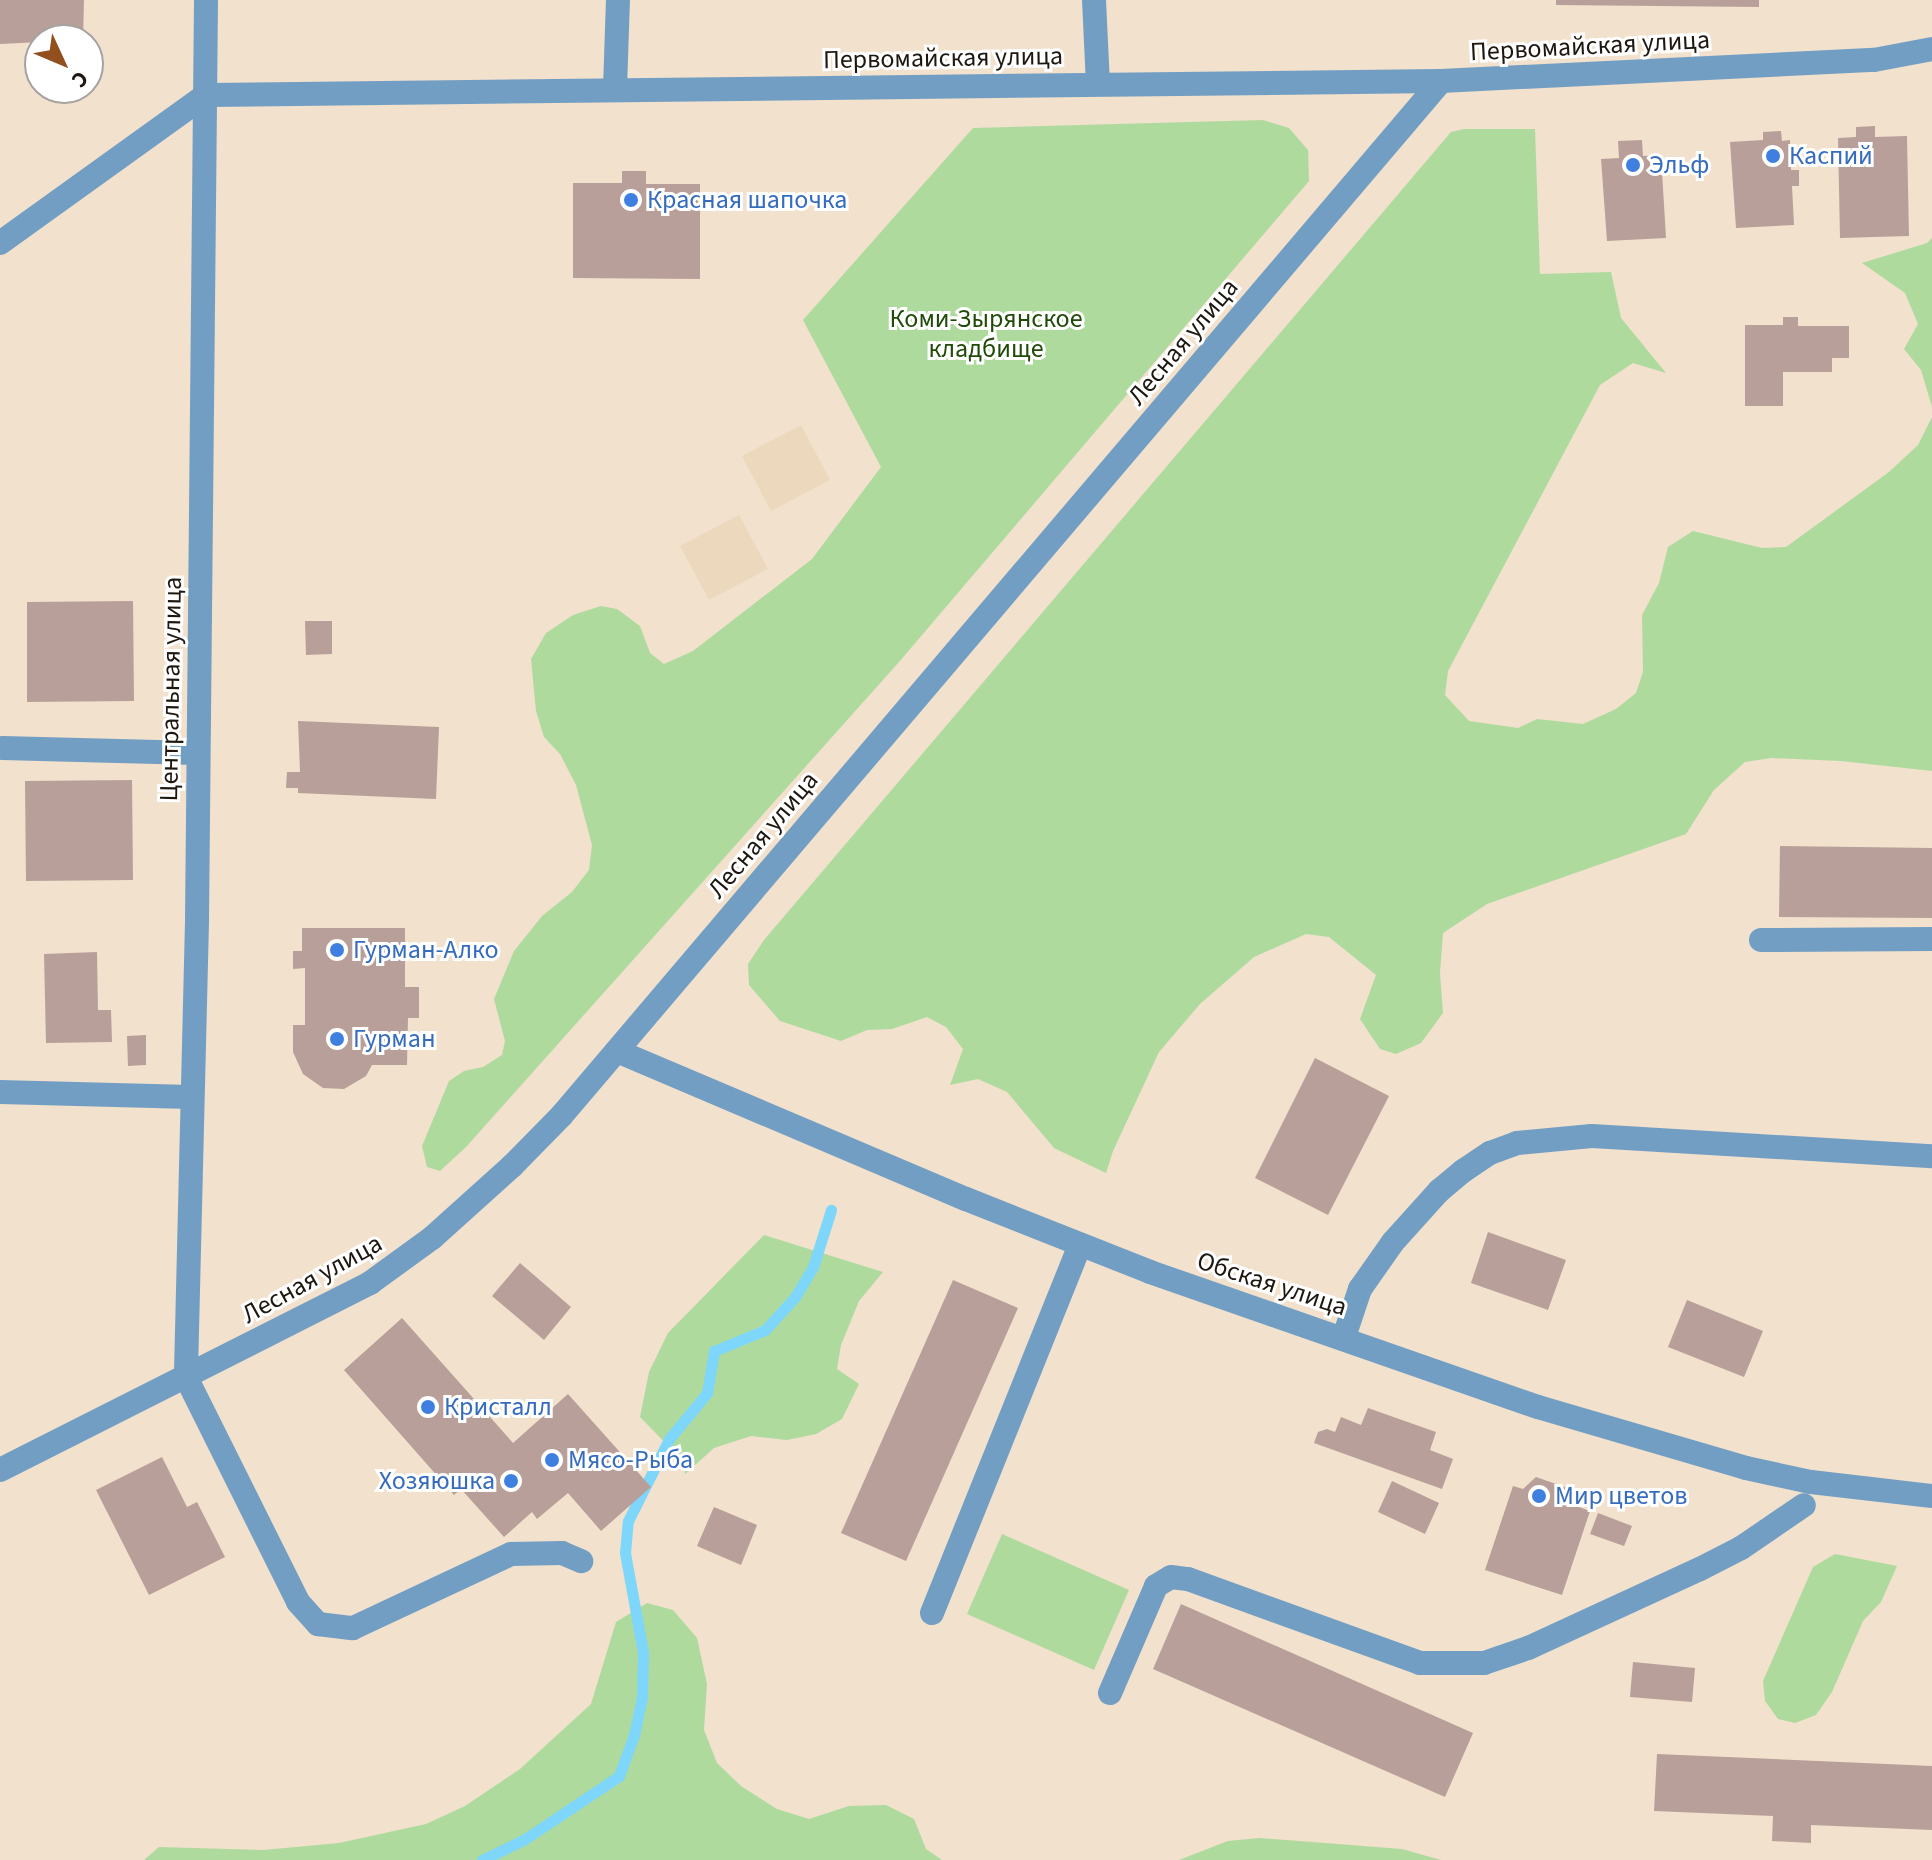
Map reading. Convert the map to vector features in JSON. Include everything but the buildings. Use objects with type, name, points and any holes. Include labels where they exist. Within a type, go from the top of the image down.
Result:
[{"type":"street","name":"Центральная улица","points":[[186,1377],[197,922],[206,0]]},
{"type":"street","points":[[615,89],[618,0]]},
{"type":"street","points":[[1094,0],[1098,84]]},
{"type":"street","name":"Первомайская улица","points":[[206,95],[1441,81],[1874,60],[1932,49]]},
{"type":"street","name":"Лесная улица","points":[[0,1470],[399,1265],[512,1166],[562,1115],[617,1051],[1441,81]]},
{"type":"street","points":[[0,243],[206,95]]},
{"type":"street","points":[[2,748],[197,753]]},
{"type":"street","points":[[1761,940],[1932,939]]},
{"type":"street","name":"Обская улица","points":[[617,1051],[1080,1245],[1538,1407],[1663,1446],[1811,1482],[1932,1496]]},
{"type":"street","points":[[0,1092],[191,1097]]},
{"type":"street","points":[[1344,1337],[1360,1289],[1373,1267],[1411,1221],[1463,1171],[1490,1153],[1517,1143],[1592,1136],[1932,1156]]},
{"type":"street","points":[[932,1613],[1080,1245]]},
{"type":"street","points":[[186,1377],[298,1602],[318,1624],[353,1628],[511,1554],[562,1553],[581,1561]]},
{"type":"street","points":[[1110,1693],[1156,1586],[1171,1577],[1202,1583],[1420,1663],[1484,1663],[1528,1648],[1700,1569],[1741,1548],[1804,1505]]},
{"type":"shaded area","points":[[801,425],[830,480],[771,511],[742,456]]},
{"type":"shaded area","points":[[739,515],[768,569],[709,600],[680,546]]},
{"type":"green space","name":"Коми-Зырянское кладбище","points":[[1263,120],[1289,128],[1308,150],[1309,181],[899,662],[466,1147],[440,1171],[427,1167],[422,1146],[449,1081],[464,1071],[483,1067],[502,1055],[505,1041],[494,999],[514,951],[542,916],[572,892],[589,870],[592,845],[576,785],[560,754],[544,737],[536,711],[531,659],[546,633],[573,615],[601,606],[617,609],[640,626],[650,653],[664,664],[693,651],[812,559],[881,467],[803,320],[973,128]]},
{"type":"green space","points":[[1464,129],[1535,129],[1540,274],[1611,272],[1621,318],[1666,373],[1633,363],[1600,385],[1448,671],[1445,695],[1469,721],[1518,728],[1537,719],[1583,724],[1616,709],[1636,693],[1643,672],[1642,615],[1659,583],[1668,547],[1693,531],[1762,548],[1786,547],[1889,472],[1918,445],[1932,417],[1932,771],[1841,761],[1771,758],[1745,762],[1714,790],[1686,834],[1487,904],[1443,933],[1440,973],[1443,1013],[1421,1043],[1396,1054],[1380,1049],[1360,1019],[1376,975],[1329,937],[1306,934],[1254,957],[1200,1004],[1159,1052],[1113,1151],[1106,1173],[1054,1148],[1007,1092],[978,1079],[950,1085],[963,1049],[946,1027],[927,1017],[892,1029],[867,1030],[841,1041],[780,1021],[749,985],[748,964],[764,940],[1451,132]]},
{"type":"green space","points":[[1932,238],[1932,407],[1921,370],[1904,349],[1918,324],[1905,293],[1862,263],[1927,243]]},
{"type":"green space","points":[[764,1235],[883,1272],[859,1301],[841,1345],[837,1369],[859,1384],[842,1419],[816,1434],[787,1440],[751,1436],[714,1448],[685,1474],[683,1461],[640,1417],[649,1372],[668,1333]]},
{"type":"green space","points":[[1002,1534],[1129,1590],[1094,1670],[967,1614]]},
{"type":"green space","points":[[1835,1554],[1897,1566],[1881,1602],[1863,1621],[1832,1692],[1816,1715],[1795,1723],[1778,1719],[1765,1701],[1763,1681],[1813,1567]]},
{"type":"green space","points":[[647,1603],[673,1610],[697,1638],[707,1684],[704,1730],[717,1763],[741,1786],[777,1809],[809,1819],[849,1806],[886,1805],[914,1819],[926,1849],[942,1860],[144,1860],[159,1847],[263,1850],[339,1843],[426,1824],[465,1806],[520,1769],[591,1704],[616,1622]]},
{"type":"green space","points":[[1259,1838],[1402,1849],[1441,1860],[1179,1860],[1228,1841]]},
{"type":"waterway","points":[[482,1860],[525,1839],[619,1776],[634,1735],[642,1696],[643,1652],[625,1553],[628,1521],[669,1439],[707,1393],[714,1351],[765,1330],[795,1297],[813,1267],[831,1210]]},
{"type":"place","name":"Каспий","points":[[1773,156]]},
{"type":"place","name":"Эльф","points":[[1633,165]]},
{"type":"place","name":"Красная шапочка","points":[[631,200]]},
{"type":"place","name":"Гурман-Алко","points":[[337,950]]},
{"type":"place","name":"Гурман","points":[[337,1039]]},
{"type":"place","name":"Кристалл","points":[[428,1407]]},
{"type":"place","name":"Мясо-Рыба","points":[[552,1460]]},
{"type":"place","name":"Хозяюшка","points":[[511,1481]]},
{"type":"place","name":"Мир цветов","points":[[1539,1496]]}]
